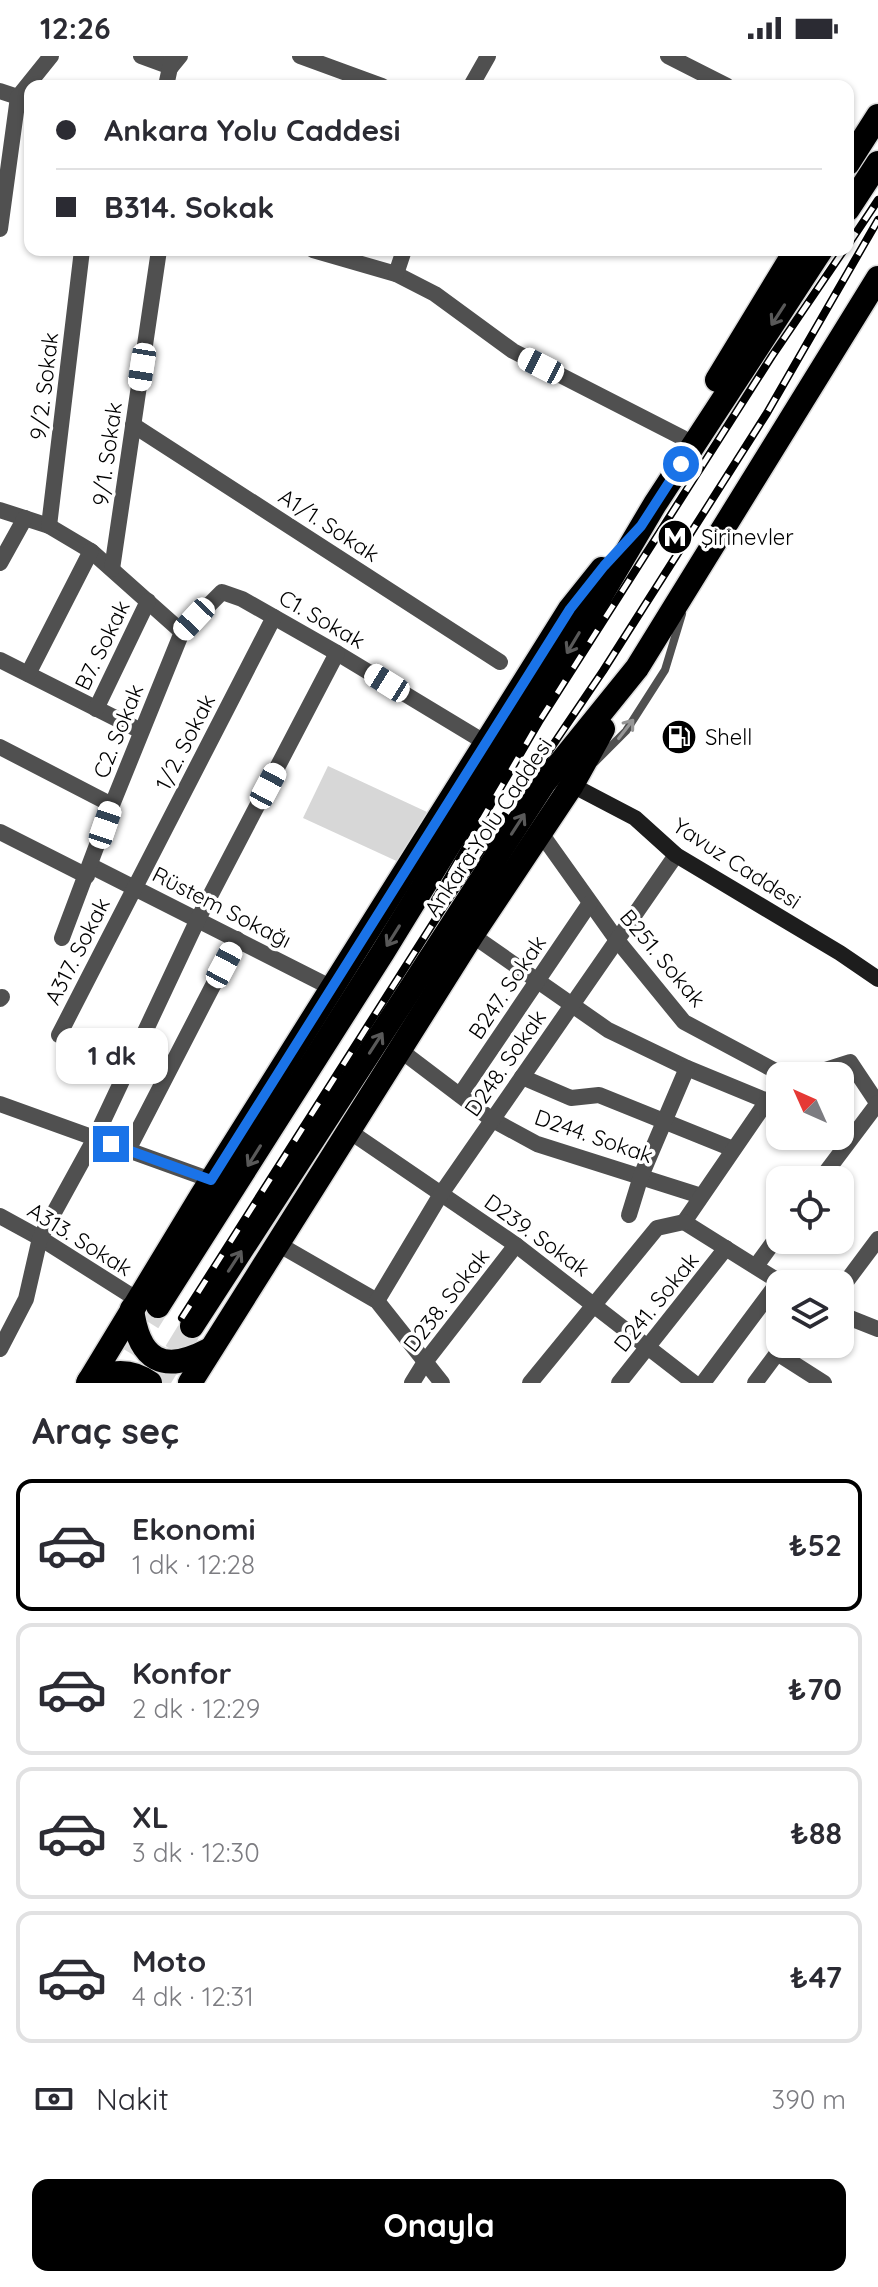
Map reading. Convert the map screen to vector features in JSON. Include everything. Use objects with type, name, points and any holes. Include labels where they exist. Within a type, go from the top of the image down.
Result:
[{"type":"highway","points":[[854,149],[878,116]]},
{"type":"highway","points":[[854,200],[878,163]]},
{"type":"highway","points":[[655,504],[683,438],[792,256]]},
{"type":"highway","name":"Ankara Yolu Caddesi","points":[[143,1305],[383,952],[641,526],[817,256]]},
{"type":"highway","name":"Ankara Yolu Caddesi","points":[[192,1326],[544,783],[637,668],[878,278]]},
{"type":"highway","points":[[759,469],[797,428],[878,302]]},
{"type":"highway","points":[[88,1382],[143,1305],[211,1180],[570,609],[641,526]]},
{"type":"highway","points":[[190,1383],[472,935],[572,785],[637,668]]},
{"type":"highway","points":[[143,1305],[135,1329],[140,1342],[155,1358],[163,1362],[182,1361],[209,1350]]},
{"type":"highway","points":[[88,1382],[102,1375],[124,1373],[134,1374],[150,1383]]},
{"type":"main road","name":"Yavuz Caddesi","points":[[572,785],[635,818],[676,855],[878,979]]},
{"type":"street","points":[[36,80],[51,56]]},
{"type":"street","points":[[141,56],[175,60],[168,80]]},
{"type":"street","points":[[300,56],[366,80]]},
{"type":"street","points":[[668,56],[715,80]]},
{"type":"street","points":[[473,80],[480,59]]},
{"type":"street","points":[[0,91],[24,99],[0,229]]},
{"type":"street","name":"9/2. Sokak","points":[[49,526],[81,256]]},
{"type":"street","name":"9/1. Sokak","points":[[112,569],[158,256]]},
{"type":"street","points":[[334,256],[396,274],[435,294],[513,351],[683,438]]},
{"type":"street","points":[[396,274],[402,256]]},
{"type":"street","name":"A1/1. Sokak","points":[[133,425],[500,662]]},
{"type":"street","points":[[0,510],[49,526],[91,551],[182,632]]},
{"type":"street","points":[[0,563],[25,518]]},
{"type":"street","points":[[28,674],[91,551]]},
{"type":"street","name":"C1. Sokak","points":[[182,632],[222,592],[242,599],[486,743]]},
{"type":"street","name":"B7. Sokak","points":[[96,709],[148,601]]},
{"type":"street","name":"1/2. Sokak","points":[[134,887],[274,617]]},
{"type":"street","name":"C2. Sokak","points":[[62,938],[182,632]]},
{"type":"street","points":[[0,1349],[26,1299],[40,1238],[95,1138],[198,919],[337,653]]},
{"type":"street","points":[[0,660],[141,731]]},
{"type":"street","points":[[0,747],[112,805]]},
{"type":"street","name":"Rüstem Sokağı","points":[[0,832],[134,887],[332,988]]},
{"type":"street","name":"B251. Sokak","points":[[540,832],[617,940],[684,1022],[766,1066]]},
{"type":"street","name":"D248. Sokak","points":[[377,1301],[441,1194],[491,1119],[676,855]]},
{"type":"street","name":"A317. Sokak","points":[[129,1063],[59,1035],[134,887]]},
{"type":"street","name":"B247. Sokak","points":[[460,1095],[590,903]]},
{"type":"street","points":[[472,935],[608,1030],[687,1068],[766,1094]]},
{"type":"street","points":[[128,1150],[237,939]]},
{"type":"street","name":"D244. Sokak","points":[[400,1050],[491,1119],[537,1144],[701,1196]]},
{"type":"street","points":[[629,1215],[641,1176],[687,1068]]},
{"type":"street","points":[[831,1166],[878,1103],[854,1068]]},
{"type":"street","points":[[522,1077],[571,1098],[599,1095],[733,1149]]},
{"type":"street","points":[[0,1104],[211,1180]]},
{"type":"street","points":[[684,1222],[766,1105]]},
{"type":"street","name":"D239. Sokak","points":[[349,1131],[516,1245],[694,1383]]},
{"type":"street","name":"A313. Sokak","points":[[2,1218],[40,1238],[143,1305]]},
{"type":"street","points":[[530,1383],[657,1228],[684,1222],[766,1273]]},
{"type":"street","points":[[854,1271],[878,1239]]},
{"type":"street","points":[[278,1244],[377,1301],[442,1383]]},
{"type":"street","name":"D238. Sokak","points":[[412,1383],[516,1245]]},
{"type":"street","name":"D241. Sokak","points":[[619,1383],[726,1248]]},
{"type":"street","points":[[756,1266],[766,1252]]},
{"type":"street","points":[[703,1383],[766,1302]]},
{"type":"street","points":[[854,1320],[878,1329]]},
{"type":"street","points":[[755,1383],[774,1358]]},
{"type":"street","points":[[792,1358],[824,1383]]},
{"type":"lane","points":[[572,785],[626,731],[665,670],[692,579]]},
{"type":"shaded area","points":[[328,766],[427,812],[403,864],[303,818]]},
{"type":"tunnel","points":[[110,1383],[158,1306]]},
{"type":"tunnel","points":[[157,1383],[192,1326]]},
{"type":"railway","points":[[854,236],[878,200]]},
{"type":"railway","points":[[182,1318],[446,903],[603,671],[767,413],[878,220]]},
{"type":"railway","points":[[435,900],[540,720],[772,356],[840,256]]},
{"type":"place","name":"Şirinevler","points":[[675,537]]},
{"type":"place","name":"Shell","points":[[679,737]]},
{"type":"route","points":[[111,1144],[211,1180],[570,609],[641,526],[681,464]]}]
